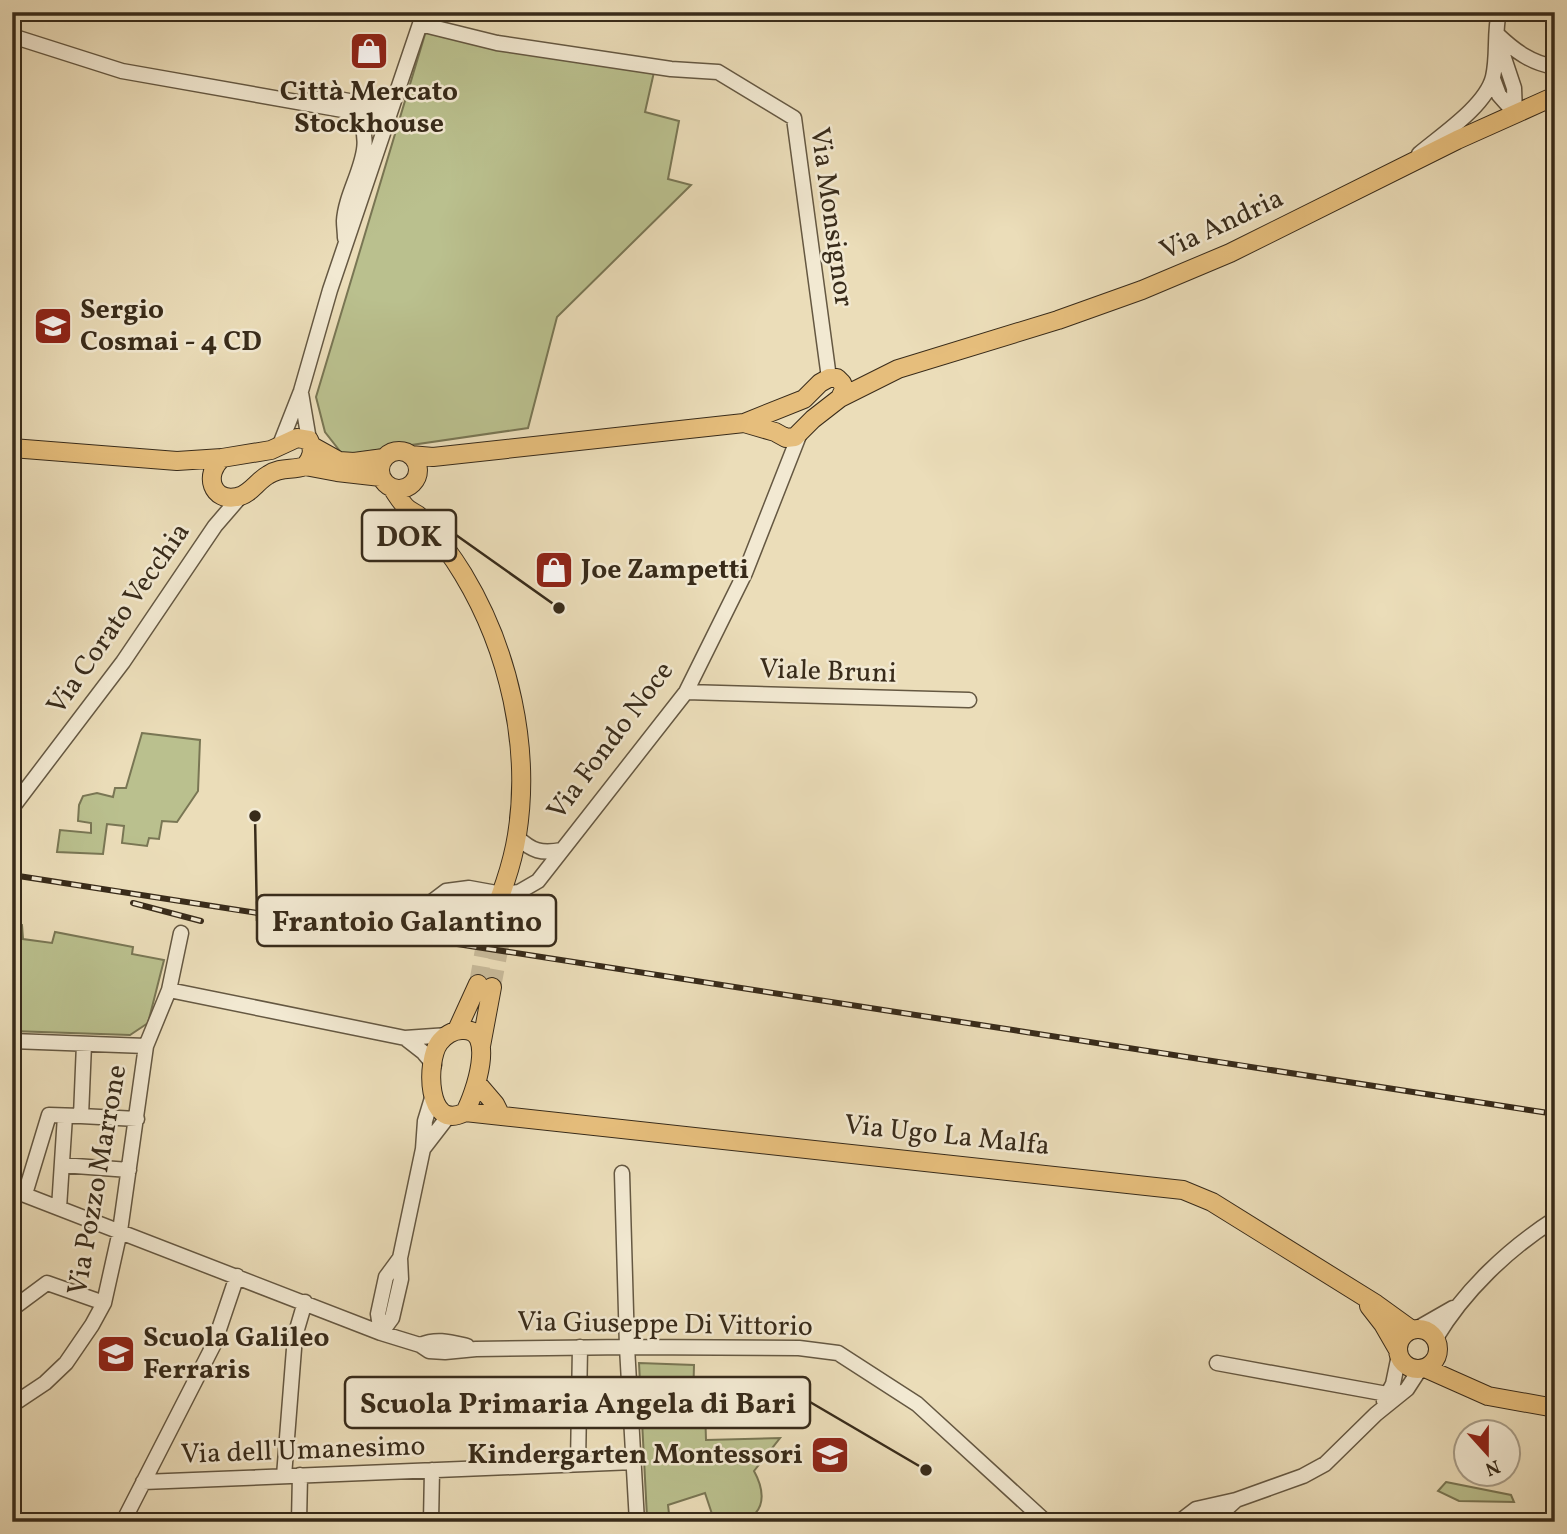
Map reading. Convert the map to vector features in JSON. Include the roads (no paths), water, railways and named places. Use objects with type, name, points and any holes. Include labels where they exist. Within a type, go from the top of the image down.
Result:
[{"type":"main road","name":"Via Andria","points":[[831,378],[898,369],[1058,320],[1142,290],[1230,253],[1555,96]]},
{"type":"main road","name":"Via Andria","points":[[840,398],[898,369]]},
{"type":"main road","points":[[12,449],[177,461],[249,455],[279,447],[297,438],[340,461],[354,462],[386,474],[404,488],[414,469],[433,457],[744,423],[804,399],[820,383],[831,378],[840,380],[844,386],[840,398]]},
{"type":"main road","name":"Via Fondo Noce","points":[[800,433],[840,398]]},
{"type":"main road","points":[[775,432],[769,420],[776,408]]},
{"type":"main road","points":[[744,423],[775,432],[788,439],[800,433]]},
{"type":"main road","points":[[304,466],[312,456],[310,443]]},
{"type":"main road","points":[[386,474],[394,452],[414,469],[418,514]]},
{"type":"main road","points":[[214,486],[212,470],[222,458]]},
{"type":"main road","points":[[177,461],[226,496],[240,497],[275,471],[304,466],[337,472],[386,474]]},
{"type":"main road","points":[[386,474],[406,508],[418,514],[463,573],[496,641],[508,679],[521,755],[521,796],[517,837],[496,928]]},
{"type":"main road","points":[[485,985],[477,1083],[472,1100],[457,1113],[438,1108],[432,1098],[436,1048],[452,1032],[485,985]]},
{"type":"main road","points":[[452,1032],[472,1031],[481,1046]]},
{"type":"main road","points":[[477,1083],[495,1104],[501,1116]]},
{"type":"main road","name":"Via Ugo La Malfa","points":[[457,1113],[1183,1190],[1212,1202],[1415,1329]]},
{"type":"main road","points":[[1360,1295],[1384,1324],[1409,1367],[1422,1369],[1504,1400],[1555,1408]]},
{"type":"main road","points":[[1399,1352],[1403,1335],[1415,1329],[1428,1331],[1471,1388]]},
{"type":"main road","points":[[1422,1369],[1434,1363],[1437,1346]]},
{"type":"street","points":[[1400,170],[1483,96],[1493,79],[1499,12]]},
{"type":"street","points":[[279,447],[301,391],[330,290],[421,18]]},
{"type":"street","name":"Via Monsignor","points":[[421,18],[496,43],[671,69],[718,72],[794,118],[831,378]]},
{"type":"street","points":[[1497,34],[1527,58],[1538,64],[1555,67]]},
{"type":"street","points":[[1497,34],[1514,88],[1515,113]]},
{"type":"street","points":[[12,36],[121,71],[299,103],[389,115]]},
{"type":"street","points":[[1493,79],[1499,95],[1515,113]]},
{"type":"street","points":[[299,103],[328,97],[389,115]]},
{"type":"street","points":[[345,245],[344,219],[365,151],[362,123],[354,112]]},
{"type":"street","points":[[301,391],[310,443]]},
{"type":"street","name":"Via Fondo Noce","points":[[502,894],[519,892],[538,881],[686,692],[745,573],[800,433]]},
{"type":"street","name":"Via Corato Vecchia","points":[[214,486],[215,526]]},
{"type":"street","name":"Via Corato Vecchia","points":[[12,808],[123,662],[215,526],[240,497]]},
{"type":"street","name":"Viale Bruni","points":[[686,692],[969,700]]},
{"type":"street","name":"Via Fondo Noce","points":[[517,837],[530,849],[545,853],[562,850]]},
{"type":"street","points":[[412,916],[446,891],[469,888],[502,894]]},
{"type":"street","name":"Via Pozzo Marrone","points":[[12,1405],[45,1383],[66,1363],[93,1325],[104,1303],[120,1231],[146,1046],[169,990],[181,933]]},
{"type":"street","points":[[169,990],[405,1038],[452,1032]]},
{"type":"street","points":[[405,1038],[434,1065]]},
{"type":"street","points":[[12,1041],[146,1046]]},
{"type":"street","points":[[81,1116],[84,1044]]},
{"type":"street","points":[[381,1333],[379,1314],[386,1277],[400,1258],[423,1149],[425,1121],[432,1098]]},
{"type":"street","points":[[423,1149],[457,1113]]},
{"type":"street","points":[[18,1192],[49,1115],[136,1119]]},
{"type":"street","points":[[59,1208],[65,1116]]},
{"type":"street","points":[[62,1165],[129,1170]]},
{"type":"street","points":[[622,1173],[627,1347],[637,1522]]},
{"type":"street","name":"Via Giuseppe Di Vittorio","points":[[18,1192],[381,1333],[420,1345],[432,1340],[476,1349],[799,1348],[838,1353],[917,1405],[1046,1522]]},
{"type":"street","points":[[1415,1329],[1454,1307],[1506,1256],[1555,1219]]},
{"type":"street","points":[[123,1522],[214,1344],[237,1276]]},
{"type":"street","points":[[12,1310],[47,1283],[104,1303]]},
{"type":"street","points":[[284,1476],[295,1336],[305,1302]]},
{"type":"street","points":[[1437,1346],[1454,1307]]},
{"type":"street","points":[[578,1464],[580,1348]]},
{"type":"street","points":[[1376,1414],[1394,1384],[1399,1352]]},
{"type":"street","points":[[1217,1363],[1387,1394]]},
{"type":"street","points":[[1179,1522],[1195,1509],[1236,1500],[1303,1476],[1325,1464],[1376,1414],[1407,1389],[1422,1369]]},
{"type":"street","name":"Via dell'Umanesimo","points":[[143,1482],[634,1462]]},
{"type":"street","points":[[431,1522],[432,1470]]},
{"type":"street","points":[[299,1522],[300,1475]]},
{"type":"street","points":[[1212,1522],[1236,1500]]},
{"type":"tunnel","points":[[478,984],[488,927]]},
{"type":"tunnel","points":[[492,987],[503,929]]},
{"type":"railway","points":[[12,875],[1555,1114]]},
{"type":"railway","points":[[133,903],[201,921]]},
{"type":"place","name":"Città Mercato Stockhouse","points":[[369,51]]},
{"type":"place","name":"Sergio Cosmai - 4 CD","points":[[53,326]]},
{"type":"place","name":"Joe Zampetti","points":[[554,570]]},
{"type":"place","name":"DOK","points":[[559,608]]},
{"type":"place","name":"Frantoio Galantino","points":[[255,816]]},
{"type":"place","name":"Scuola Galileo Ferraris","points":[[116,1354]]},
{"type":"place","name":"Kindergarten Montessori","points":[[830,1455]]},
{"type":"place","name":"Scuola Primaria Angela di Bari","points":[[926,1470]]}]
